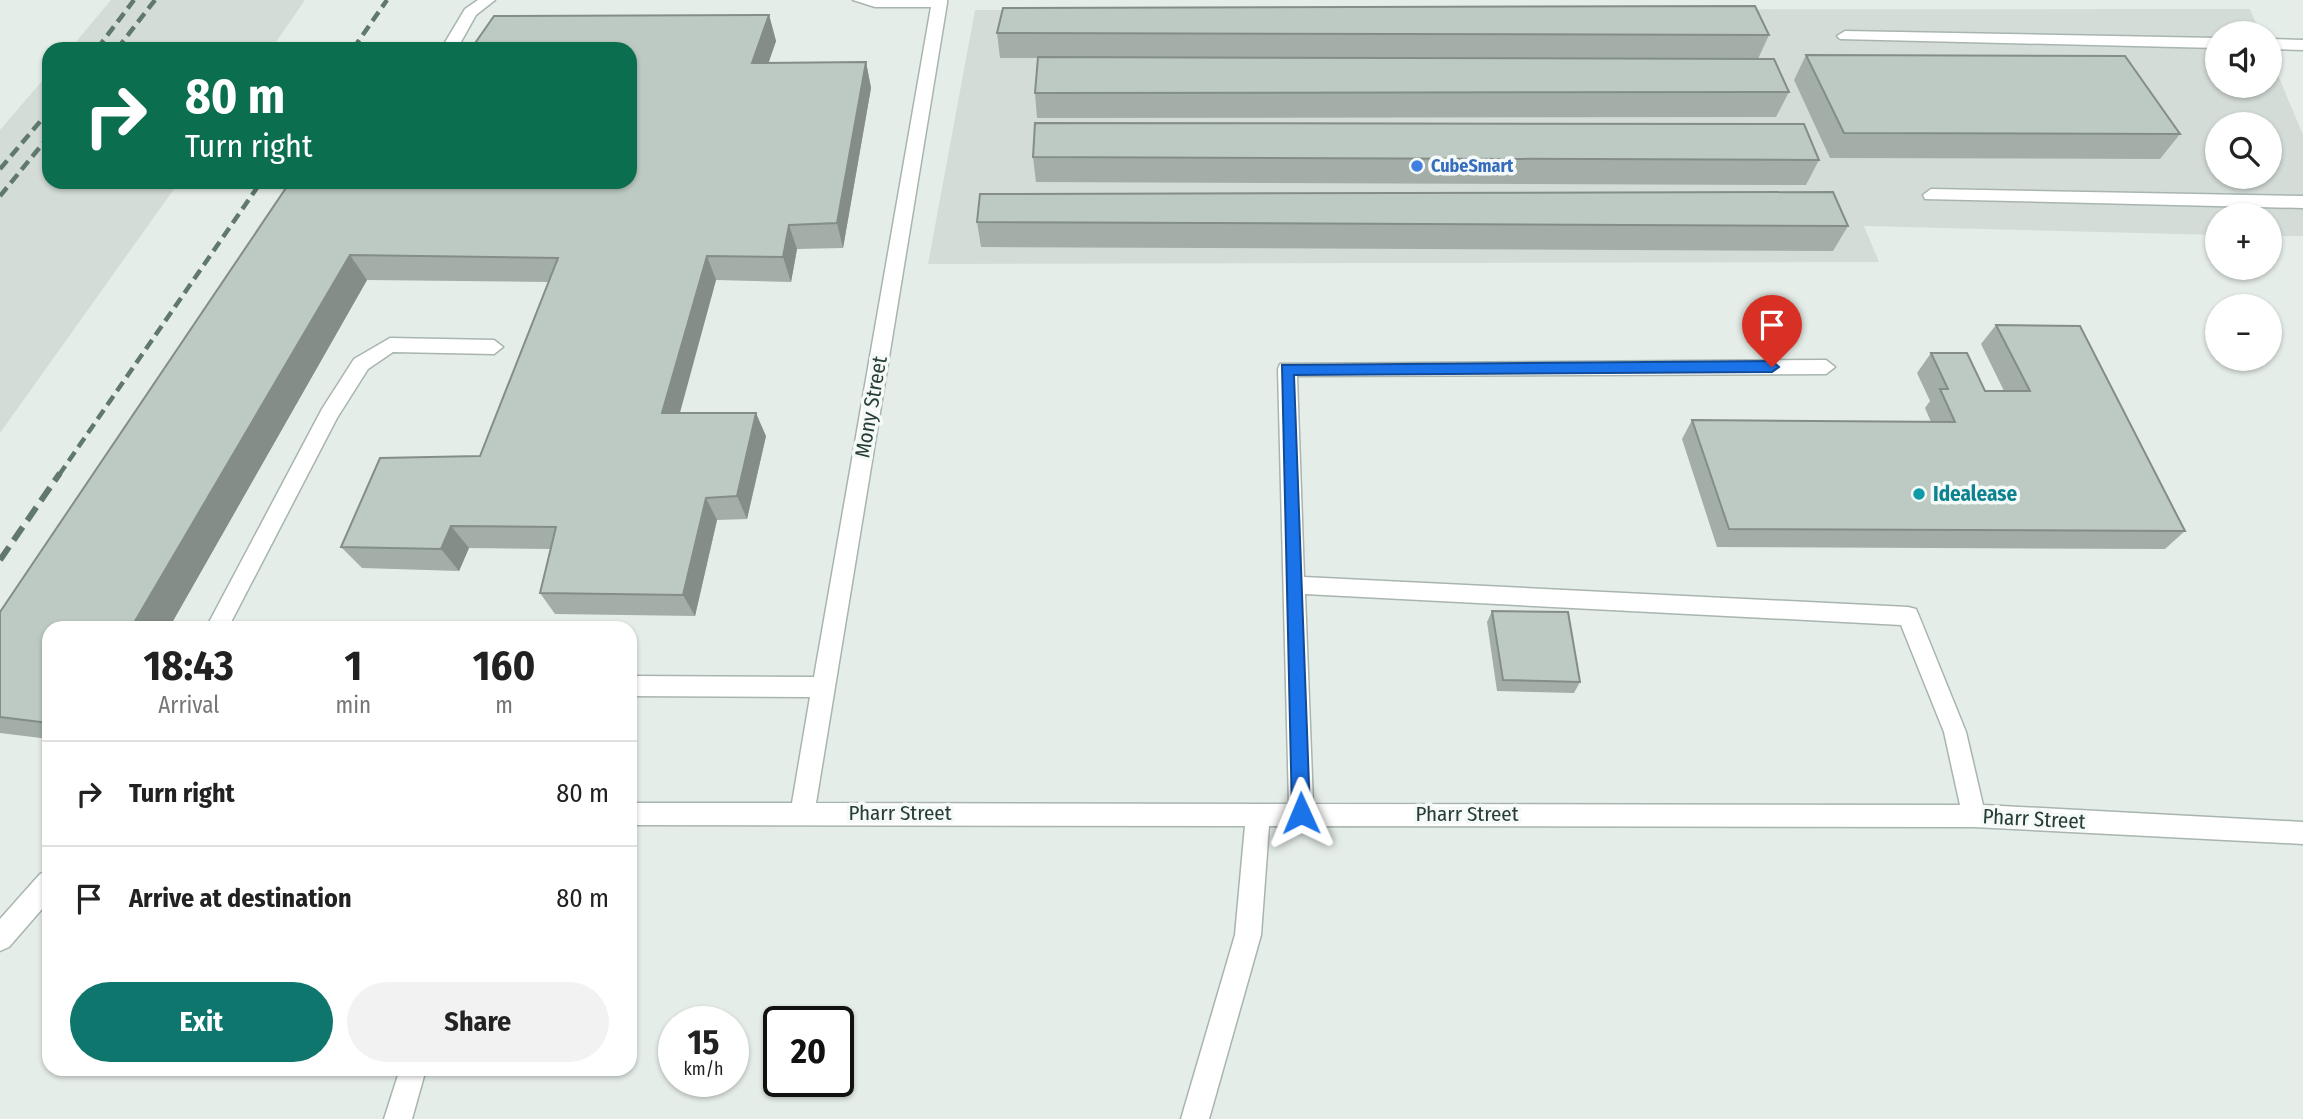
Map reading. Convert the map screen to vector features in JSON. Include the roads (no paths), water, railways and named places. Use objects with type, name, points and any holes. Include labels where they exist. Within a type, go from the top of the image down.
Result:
[{"type":"street","points":[[453,42],[470,12],[488,0]]},
{"type":"street","points":[[859,0],[875,3],[940,1]]},
{"type":"street","name":"Mony Street","points":[[802,813],[940,1]]},
{"type":"street","points":[[1844,36],[2205,43]]},
{"type":"street","points":[[2282,44],[2303,45]]},
{"type":"street","points":[[1931,195],[2303,202]]},
{"type":"street","points":[[221,621],[329,414],[361,364],[390,345],[494,347]]},
{"type":"street","points":[[1301,813],[1287,369],[1826,367]]},
{"type":"street","points":[[1294,585],[1908,616],[1955,732],[1974,816]]},
{"type":"street","points":[[637,686],[824,687]]},
{"type":"street","points":[[1195,1119],[1248,935],[1258,813]]},
{"type":"street","name":"Pharr Street","points":[[637,814],[1974,816],[2303,833]]},
{"type":"street","points":[[0,937],[42,890]]},
{"type":"street","points":[[398,1119],[411,1076]]},
{"type":"railway","points":[[102,42],[134,0]]},
{"type":"railway","points":[[122,42],[155,0]]},
{"type":"railway","points":[[358,42],[387,0]]},
{"type":"railway","points":[[0,169],[42,119]]},
{"type":"railway","points":[[0,196],[42,145]]},
{"type":"railway","points":[[59,475],[256,189]]},
{"type":"railway","points":[[0,560],[60,473]]},
{"type":"place","name":"CubeSmart","points":[[1417,166]]},
{"type":"place","name":"Idealease","points":[[1919,494]]}]
